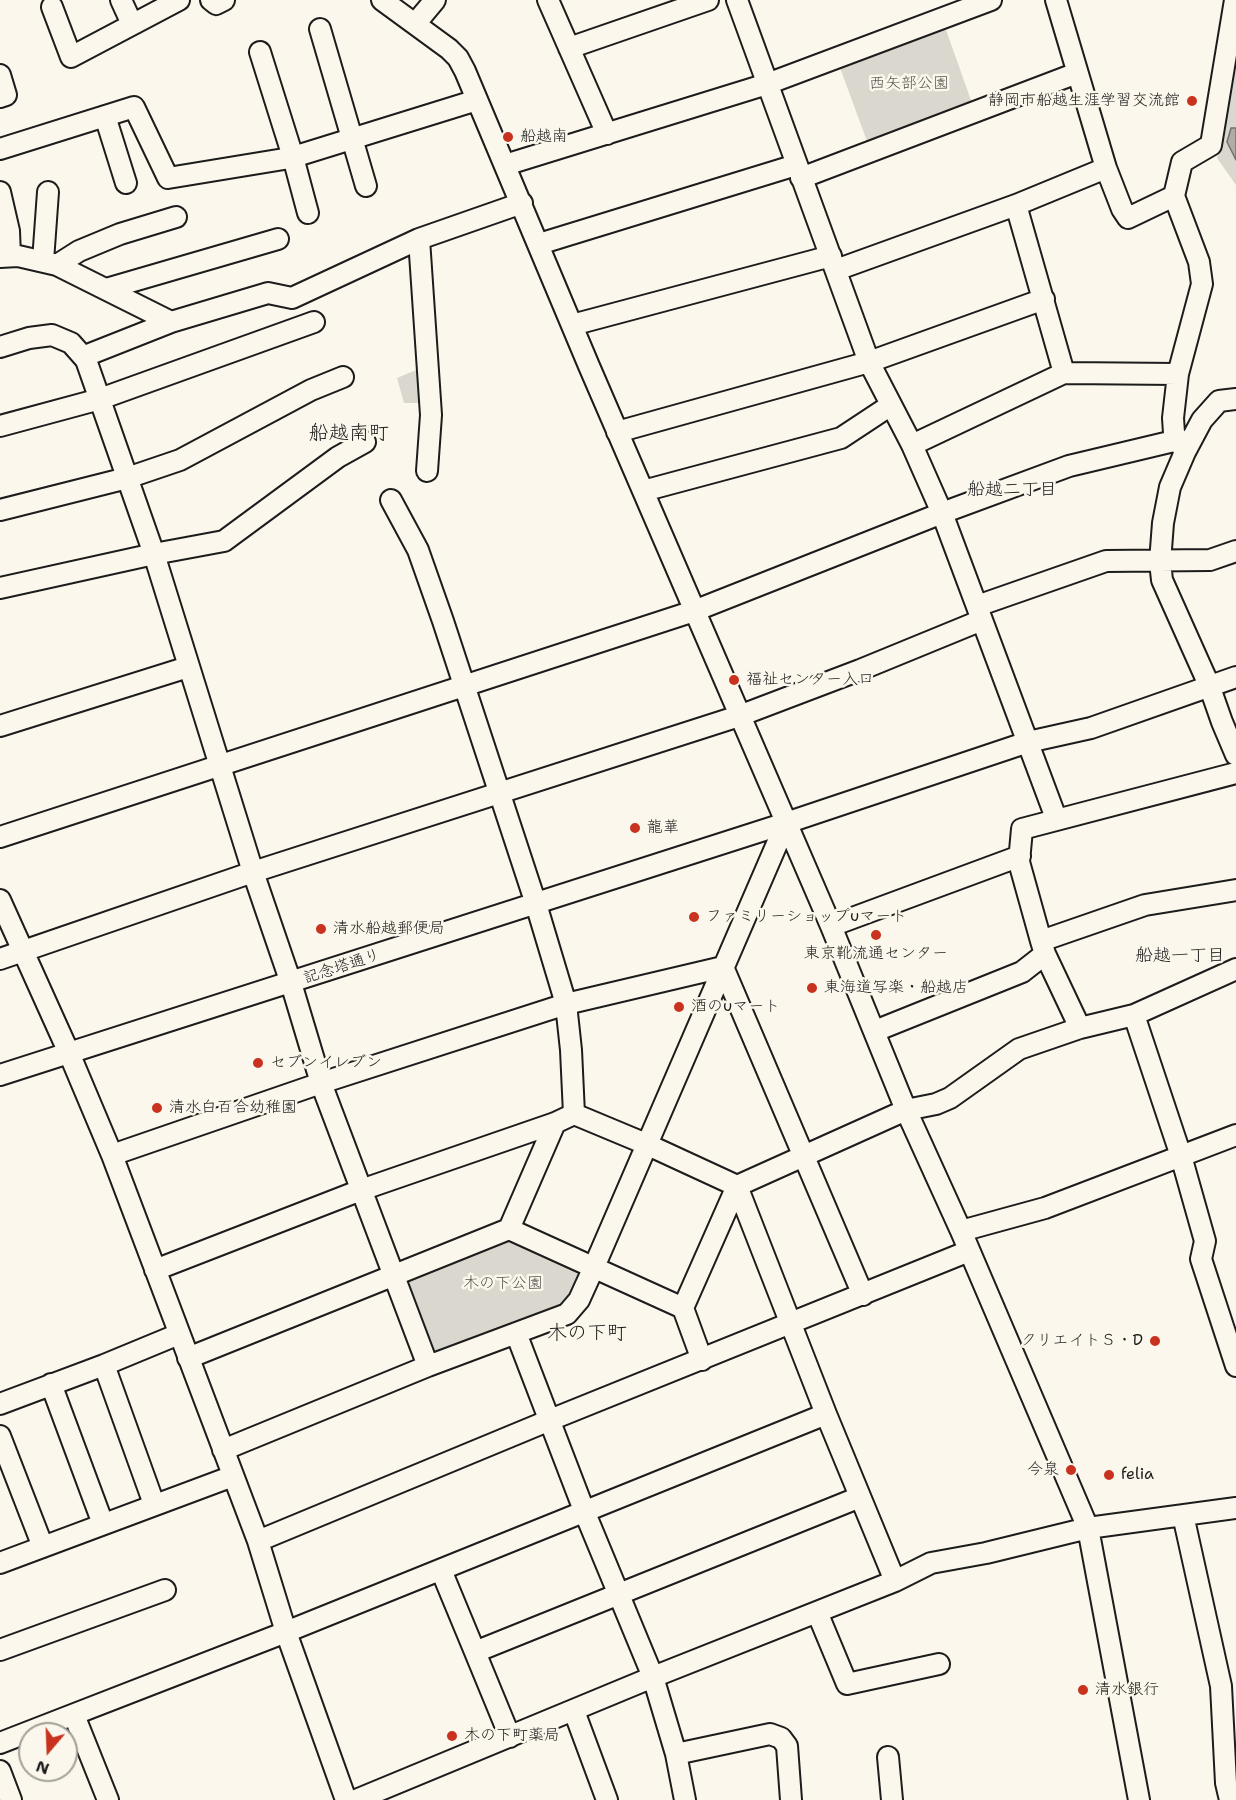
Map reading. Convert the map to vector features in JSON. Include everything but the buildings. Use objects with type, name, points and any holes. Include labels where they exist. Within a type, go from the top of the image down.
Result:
[{"type":"street","points":[[121,0],[132,24]]},
{"type":"street","points":[[52,7],[71,57],[179,0]]},
{"type":"street","points":[[211,0],[216,4],[224,0]]},
{"type":"street","points":[[382,0],[458,58],[831,927],[906,1110],[961,1231],[1088,1528],[1139,1800]]},
{"type":"street","points":[[415,24],[435,0]]},
{"type":"street","points":[[548,0],[607,134]]},
{"type":"street","points":[[569,48],[708,0]]},
{"type":"street","points":[[737,0],[869,362],[912,445],[942,513],[1056,819]]},
{"type":"street","points":[[505,165],[767,84],[991,0]]},
{"type":"street","points":[[1056,0],[1106,168],[1122,209],[1128,218],[1174,196]]},
{"type":"street","points":[[1181,446],[1174,434],[1173,418],[1179,374],[1202,284],[1199,261],[1174,196],[1182,162],[1211,145],[1235,0]]},
{"type":"street","points":[[320,29],[366,186]]},
{"type":"street","points":[[260,52],[308,213]]},
{"type":"street","points":[[539,244],[798,172],[1077,73]]},
{"type":"street","points":[[0,75],[6,95],[0,97]]},
{"type":"street","points":[[0,149],[134,107],[168,178],[293,157],[477,100]]},
{"type":"street","points":[[105,116],[126,183]]},
{"type":"street","points":[[572,325],[833,263],[1017,205],[1106,168]]},
{"type":"street","points":[[0,192],[9,231],[5,257],[18,256],[50,263],[171,322]]},
{"type":"street","points":[[48,192],[50,263]]},
{"type":"street","points":[[85,356],[171,322],[268,293],[292,298],[419,239],[522,203]]},
{"type":"street","points":[[1017,205],[1064,373]]},
{"type":"street","points":[[50,263],[120,234],[176,217]]},
{"type":"street","points":[[106,289],[279,239]]},
{"type":"street","points":[[419,239],[431,415],[427,471]]},
{"type":"street","points":[[617,432],[869,362],[1044,299]]},
{"type":"street","points":[[0,426],[100,399],[314,322]]},
{"type":"street","points":[[0,347],[29,338],[52,335],[71,343],[85,356],[154,554],[321,1083],[428,1366]]},
{"type":"street","points":[[912,445],[1064,373],[1179,374]]},
{"type":"street","points":[[0,510],[127,478],[180,460],[311,390],[343,377]]},
{"type":"street","points":[[1236,399],[1219,401],[1181,446],[1163,523],[1160,562],[1162,580],[1209,685],[1236,755]]},
{"type":"street","points":[[643,491],[841,438],[891,405]]},
{"type":"street","points":[[0,588],[224,541],[338,457],[365,442]]},
{"type":"street","points":[[0,837],[694,611],[942,513],[1069,466],[1181,446]]},
{"type":"street","points":[[391,500],[418,550],[466,686],[566,1004],[574,1114]]},
{"type":"street","points":[[0,959],[253,872],[739,716],[860,670],[980,613],[1106,561],[1210,560],[1236,551]]},
{"type":"street","points":[[0,726],[188,667]]},
{"type":"street","name":"記念塔通り","points":[[0,1075],[786,824],[1028,742],[1091,728],[1236,677]]},
{"type":"street","points":[[1080,1028],[1043,947],[1019,862],[1022,829],[1236,773]]},
{"type":"street","points":[[223,1450],[428,1366],[567,1314],[579,1300],[594,1267],[786,824]]},
{"type":"street","points":[[831,927],[1020,856]]},
{"type":"street","points":[[875,1031],[1022,972],[1043,947],[1145,905],[1236,890]]},
{"type":"street","points":[[0,900],[24,950],[112,1155],[258,1541],[285,1632],[346,1800]]},
{"type":"street","points":[[112,1155],[321,1083],[566,1004],[723,966]]},
{"type":"street","points":[[723,966],[863,1295]]},
{"type":"street","points":[[702,1360],[683,1308],[737,1186],[906,1110],[936,1104],[950,1098],[1019,1049],[1080,1028],[1134,1015],[1236,969]]},
{"type":"street","points":[[1134,1015],[1181,1156],[1205,1241],[1200,1259],[1236,1366]]},
{"type":"street","points":[[154,1270],[361,1190],[555,1123],[574,1114],[646,1144],[737,1186],[826,1414],[895,1581]]},
{"type":"street","points":[[188,1358],[509,1229],[555,1123]]},
{"type":"street","points":[[961,1231],[1044,1208],[1236,1135]]},
{"type":"street","points":[[509,1229],[683,1308]]},
{"type":"street","points":[[258,1541],[969,1251]]},
{"type":"street","points":[[516,1333],[585,1513],[653,1677],[676,1755],[685,1800]]},
{"type":"street","points":[[0,1404],[179,1334]]},
{"type":"street","points":[[104,1365],[154,1504]]},
{"type":"street","points":[[51,1384],[103,1524]]},
{"type":"street","points":[[0,1743],[585,1513],[826,1414]]},
{"type":"street","points":[[0,1436],[43,1546]]},
{"type":"street","points":[[0,1563],[233,1476]]},
{"type":"street","points":[[475,1652],[860,1497]]},
{"type":"street","points":[[356,1800],[653,1677],[895,1581],[931,1563],[986,1553],[1088,1528],[1236,1508]]},
{"type":"street","points":[[1183,1515],[1221,1686],[1226,1783],[1230,1800]]},
{"type":"street","points":[[441,1570],[510,1737]]},
{"type":"street","points":[[0,1650],[165,1590]]},
{"type":"street","points":[[817,1612],[848,1684],[939,1664]]},
{"type":"street","points":[[574,1711],[607,1800]]},
{"type":"street","points":[[74,1715],[108,1800]]},
{"type":"street","points":[[676,1755],[770,1734],[781,1738],[786,1746],[791,1800]]},
{"type":"street","points":[[888,1757],[892,1800]]},
{"type":"street","points":[[0,1771],[11,1800]]},
{"type":"green space","name":"西矢部公園","points":[[945,27],[973,106],[868,144],[839,65]]},
{"type":"green space","points":[[1236,68],[1236,185],[1217,158]]},
{"type":"green space","points":[[416,370],[422,373],[425,403],[404,403],[397,378]]},
{"type":"green space","name":"木の下公園","points":[[510,1237],[583,1270],[571,1295],[555,1309],[435,1356],[403,1277]]},
{"type":"shaded area","points":[[1231,128],[1236,128],[1236,160],[1227,142]]},
{"type":"place","name":"静岡市船越生涯学習交流館","points":[[1192,101]]},
{"type":"place","name":"船越南","points":[[508,137]]},
{"type":"place","name":"福祉センター入口","points":[[734,680]]},
{"type":"place","name":"龍華","points":[[635,828]]},
{"type":"place","name":"ファミリーショップuマート","points":[[694,917]]},
{"type":"place","name":"清水船越郵便局","points":[[321,929]]},
{"type":"place","name":"東京靴流通センター","points":[[876,935]]},
{"type":"place","name":"東海道写楽・船越店","points":[[812,988]]},
{"type":"place","name":"酒のuマート","points":[[679,1007]]},
{"type":"place","name":"セブンイレブン","points":[[258,1063]]},
{"type":"place","name":"清水白百合幼稚園","points":[[157,1108]]},
{"type":"place","name":"クリエイトＳ・D","points":[[1155,1341]]},
{"type":"place","name":"今泉","points":[[1071,1470]]},
{"type":"place","name":"felia","points":[[1109,1475]]},
{"type":"place","name":"清水銀行","points":[[1083,1690]]},
{"type":"place","name":"木の下町薬局","points":[[452,1736]]},
{"type":"district","name":"船越南町","points":[[349,434]]},
{"type":"district","name":"船越二丁目","points":[[1012,490]]},
{"type":"district","name":"船越一丁目","points":[[1180,956]]},
{"type":"district","name":"木の下町","points":[[587,1334]]}]
